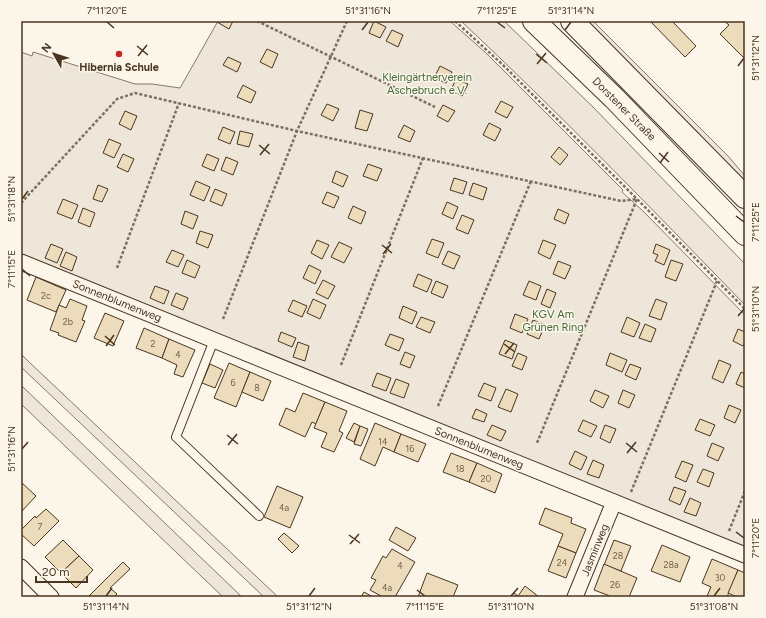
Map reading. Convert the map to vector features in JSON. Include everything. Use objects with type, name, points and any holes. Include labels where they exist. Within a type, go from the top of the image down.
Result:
[{"type":"main road","name":"Dorstener Straße","points":[[534,21],[614,98],[745,234]]},
{"type":"main road","points":[[572,21],[745,197]]},
{"type":"street","name":"Sonnenblumenweg","points":[[21,262],[745,555]]},
{"type":"street","name":"Jasminweg","points":[[575,597],[614,502]]},
{"type":"street","points":[[21,567],[52,597]]},
{"type":"lane","points":[[214,340],[176,437],[259,516]]},
{"type":"path","points":[[257,21],[434,107]]},
{"type":"path","points":[[223,319],[297,131],[347,21]]},
{"type":"path","points":[[455,21],[503,65],[745,309]]},
{"type":"path","points":[[21,203],[117,99],[135,93],[297,131],[621,201],[637,199]]},
{"type":"path","points":[[117,268],[179,103]]},
{"type":"path","points":[[341,365],[423,158]]},
{"type":"path","points":[[438,406],[531,181]]},
{"type":"path","points":[[537,443],[637,199]]},
{"type":"path","points":[[630,494],[717,281]]},
{"type":"path","points":[[728,533],[745,491]]},
{"type":"green space","name":"KGV Am Grünen Ring","points":[[218,21],[450,21],[486,53],[623,190],[622,192],[643,211],[745,315],[745,550],[21,256],[21,52],[32,56],[33,52],[135,84],[152,84],[180,88]]},
{"type":"green space","points":[[461,21],[504,21],[593,107],[745,264],[745,305],[569,126]]},
{"type":"green space","points":[[584,21],[593,21],[728,156],[745,176],[745,183]]},
{"type":"green space","points":[[21,354],[278,597],[264,597],[21,367]]},
{"type":"green space","points":[[21,385],[242,597],[223,597],[21,404]]},
{"type":"building","points":[[233,21],[229,29],[217,22]]},
{"type":"building","points":[[374,21],[386,27],[380,38],[369,33]]},
{"type":"building","points":[[650,21],[672,21],[696,46],[685,57]]},
{"type":"building","points":[[724,21],[745,21],[745,59],[720,34],[729,25]]},
{"type":"building","points":[[392,30],[403,35],[398,47],[386,41]]},
{"type":"building","points":[[267,49],[278,54],[272,68],[260,62]]},
{"type":"building","points":[[228,57],[241,63],[237,72],[223,65]]},
{"type":"building","points":[[440,66],[452,72],[446,83],[434,78]]},
{"type":"building","points":[[456,79],[468,84],[462,96],[451,90]]},
{"type":"building","points":[[243,85],[256,92],[251,103],[237,97]]},
{"type":"building","points":[[501,101],[513,107],[507,118],[495,112]]},
{"type":"building","points":[[327,104],[339,109],[333,121],[321,115]]},
{"type":"building","points":[[443,105],[455,111],[448,122],[437,116]]},
{"type":"building","points":[[360,110],[373,114],[367,131],[355,128]]},
{"type":"building","points":[[125,111],[137,116],[131,130],[119,124]]},
{"type":"building","points":[[489,123],[501,129],[495,141],[483,135]]},
{"type":"building","points":[[404,125],[415,131],[410,142],[398,137]]},
{"type":"building","points":[[223,127],[235,132],[230,144],[218,139]]},
{"type":"building","points":[[240,131],[253,134],[249,147],[237,144]]},
{"type":"building","points":[[109,139],[121,144],[114,158],[103,153]]},
{"type":"building","points":[[559,147],[568,155],[560,165],[551,157]]},
{"type":"building","points":[[123,154],[134,159],[128,172],[117,167]]},
{"type":"building","points":[[207,154],[219,159],[214,171],[202,166]]},
{"type":"building","points":[[226,157],[238,162],[233,175],[221,170]]},
{"type":"building","points":[[368,164],[382,169],[377,181],[363,176]]},
{"type":"building","points":[[336,171],[348,176],[343,187],[332,182]]},
{"type":"building","points":[[454,178],[467,182],[463,194],[450,190]]},
{"type":"building","points":[[196,181],[210,187],[204,201],[190,195]]},
{"type":"building","points":[[473,183],[487,188],[483,200],[469,195]]},
{"type":"building","points":[[98,185],[108,189],[102,202],[93,199]]},
{"type":"building","points":[[215,189],[227,194],[222,206],[210,201]]},
{"type":"building","points":[[327,192],[339,197],[334,208],[322,203]]},
{"type":"building","points":[[63,199],[78,205],[72,219],[57,213]]},
{"type":"building","points":[[447,202],[458,207],[453,219],[442,214]]},
{"type":"building","points":[[353,206],[366,212],[361,224],[348,218]]},
{"type":"building","points":[[83,208],[95,213],[90,227],[78,222]]},
{"type":"building","points":[[558,209],[569,214],[565,224],[554,219]]},
{"type":"building","points":[[185,211],[198,216],[193,229],[181,224]]},
{"type":"building","points":[[462,215],[474,220],[468,234],[456,229]]},
{"type":"building","points":[[200,231],[213,235],[208,248],[196,243]]},
{"type":"building","points":[[432,239],[444,243],[438,258],[426,253]]},
{"type":"building","points":[[317,240],[329,245],[322,259],[311,253]]},
{"type":"building","points":[[543,240],[556,245],[550,259],[538,253]]},
{"type":"building","points":[[339,242],[352,248],[344,263],[331,257]]},
{"type":"building","points":[[51,244],[63,249],[57,263],[45,258]]},
{"type":"building","points":[[656,244],[670,250],[664,265],[655,261],[658,255],[653,253]]},
{"type":"building","points":[[172,250],[184,255],[178,267],[166,262]]},
{"type":"building","points":[[448,251],[460,256],[454,269],[442,264]]},
{"type":"building","points":[[66,252],[77,257],[72,271],[60,266]]},
{"type":"building","points":[[187,260],[200,266],[195,278],[182,273]]},
{"type":"building","points":[[671,260],[683,264],[676,281],[665,277]]},
{"type":"building","points":[[558,261],[571,266],[565,279],[553,274]]},
{"type":"building","points":[[309,265],[321,271],[315,284],[303,278]]},
{"type":"building","points":[[418,274],[432,280],[427,292],[413,286]]},
{"type":"building","points":[[36,277],[66,290],[56,312],[27,300]]},
{"type":"building","points":[[323,280],[335,286],[328,299],[316,293]]},
{"type":"building","points":[[436,281],[448,286],[443,298],[431,293]]},
{"type":"building","points":[[529,281],[541,286],[536,300],[523,295]]},
{"type":"building","points":[[155,286],[169,291],[164,304],[150,298]]},
{"type":"building","points":[[547,289],[556,293],[550,308],[541,304]]},
{"type":"building","points":[[176,293],[188,298],[183,310],[171,305]]},
{"type":"building","points":[[70,299],[87,306],[82,320],[85,321],[76,342],[50,330],[59,305],[66,308]]},
{"type":"building","points":[[313,299],[326,305],[320,319],[307,313]]},
{"type":"building","points":[[656,299],[667,303],[661,320],[649,316]]},
{"type":"building","points":[[293,300],[307,306],[302,317],[288,311]]},
{"type":"building","points":[[403,306],[417,312],[412,324],[399,318]]},
{"type":"building","points":[[105,313],[124,321],[113,346],[94,338]]},
{"type":"building","points":[[515,314],[528,319],[522,333],[510,328]]},
{"type":"building","points":[[421,317],[435,322],[430,333],[416,327]]},
{"type":"building","points":[[627,317],[640,323],[634,337],[621,332]]},
{"type":"building","points":[[533,320],[545,325],[539,339],[527,334]]},
{"type":"building","points":[[645,324],[656,329],[651,342],[639,338]]},
{"type":"building","points":[[144,328],[169,339],[162,358],[136,348]]},
{"type":"building","points":[[738,329],[745,332],[745,342],[743,346],[733,341]]},
{"type":"building","points":[[281,332],[296,338],[292,347],[278,341]]},
{"type":"building","points":[[390,334],[404,339],[399,351],[385,345]]},
{"type":"building","points":[[169,339],[195,350],[183,377],[174,374],[177,365],[162,358]]},
{"type":"building","points":[[505,340],[517,345],[512,359],[499,354]]},
{"type":"building","points":[[298,342],[309,346],[305,361],[293,357]]},
{"type":"building","points":[[405,352],[415,356],[410,368],[400,364]]},
{"type":"building","points":[[518,353],[527,357],[522,370],[512,366]]},
{"type":"building","points":[[610,353],[627,360],[622,372],[606,365]]},
{"type":"building","points":[[719,360],[731,365],[723,383],[712,378]]},
{"type":"building","points":[[229,363],[250,372],[236,407],[214,398]]},
{"type":"building","points":[[210,364],[223,370],[215,388],[202,383]]},
{"type":"building","points":[[630,364],[641,368],[636,380],[625,375]]},
{"type":"building","points":[[250,372],[271,381],[263,401],[242,392]]},
{"type":"building","points":[[741,372],[745,374],[745,388],[736,384]]},
{"type":"building","points":[[377,373],[391,378],[386,391],[372,386]]},
{"type":"building","points":[[396,379],[409,384],[404,398],[390,393]]},
{"type":"building","points":[[484,383],[496,388],[491,401],[478,396]]},
{"type":"building","points":[[506,389],[518,394],[511,412],[498,407]]},
{"type":"building","points":[[595,390],[609,396],[603,408],[590,401]]},
{"type":"building","points":[[623,390],[635,395],[629,408],[618,403]]},
{"type":"building","points":[[303,393],[325,402],[316,424],[312,422],[305,437],[279,425],[286,408],[295,412]]},
{"type":"building","points":[[325,402],[347,411],[339,431],[343,433],[334,452],[321,447],[327,433],[314,428]]},
{"type":"building","points":[[729,405],[741,410],[735,423],[724,418]]},
{"type":"building","points":[[476,409],[487,414],[484,422],[472,418]]},
{"type":"building","points":[[700,419],[715,425],[710,436],[695,430]]},
{"type":"building","points":[[583,420],[597,426],[591,437],[578,431]]},
{"type":"building","points":[[354,423],[360,426],[354,442],[346,438]]},
{"type":"building","points":[[375,423],[401,434],[394,452],[383,447],[375,466],[360,459]]},
{"type":"building","points":[[492,425],[506,431],[501,441],[487,435]]},
{"type":"building","points":[[605,425],[616,429],[610,443],[600,438]]},
{"type":"building","points":[[360,426],[368,429],[361,446],[354,444]]},
{"type":"building","points":[[401,434],[426,444],[418,462],[394,452]]},
{"type":"building","points":[[712,443],[724,448],[718,461],[707,456]]},
{"type":"building","points":[[575,451],[587,457],[581,470],[569,464]]},
{"type":"building","points":[[451,453],[477,463],[469,482],[443,472]]},
{"type":"building","points":[[593,460],[604,465],[599,478],[587,474]]},
{"type":"building","points":[[682,461],[693,465],[686,482],[675,477]]},
{"type":"building","points":[[477,463],[502,474],[495,493],[469,482]]},
{"type":"building","points":[[703,469],[714,473],[709,487],[697,482]]},
{"type":"building","points":[[21,482],[36,496],[21,512]]},
{"type":"building","points":[[277,486],[303,497],[290,528],[264,517]]},
{"type":"building","points":[[674,487],[686,491],[680,505],[669,500]]},
{"type":"building","points":[[690,498],[701,503],[696,516],[684,512]]},
{"type":"building","points":[[545,508],[572,518],[571,523],[586,529],[576,553],[558,546],[563,534],[539,524]]},
{"type":"building","points":[[46,509],[59,521],[34,546],[21,534],[21,530],[35,516],[36,518]]},
{"type":"building","points":[[396,527],[416,538],[408,551],[389,540]]},
{"type":"building","points":[[284,533],[299,546],[292,553],[278,539]]},
{"type":"building","points":[[63,540],[79,556],[61,573],[45,557]]},
{"type":"building","points":[[614,540],[631,546],[621,571],[604,565]]},
{"type":"building","points":[[662,545],[690,557],[680,582],[651,571]]},
{"type":"building","points":[[558,546],[576,553],[566,578],[548,571]]},
{"type":"building","points":[[392,549],[415,562],[395,597],[383,597],[370,590],[376,580],[371,578],[383,556],[386,558]]},
{"type":"building","points":[[79,556],[93,570],[76,588],[61,573]]},
{"type":"building","points":[[712,559],[738,570],[727,597],[707,596],[711,587],[702,583]]},
{"type":"building","points":[[123,562],[130,569],[110,588],[117,594],[114,597],[88,597]]},
{"type":"building","points":[[604,564],[637,578],[629,597],[609,597],[610,596],[594,590]]},
{"type":"building","points":[[738,570],[745,573],[745,597],[737,597],[728,593]]},
{"type":"building","points":[[427,573],[458,585],[453,597],[418,597]]},
{"type":"building","points":[[525,586],[539,597],[510,597],[514,593],[518,596]]},
{"type":"building","points":[[364,592],[373,597],[361,597]]},
{"type":"place","name":"Hibernia Schule","points":[[119,54]]},
{"type":"park label","name":"Kleingärtnerverein Aschebruch e.V.","points":[[427,83]]}]
